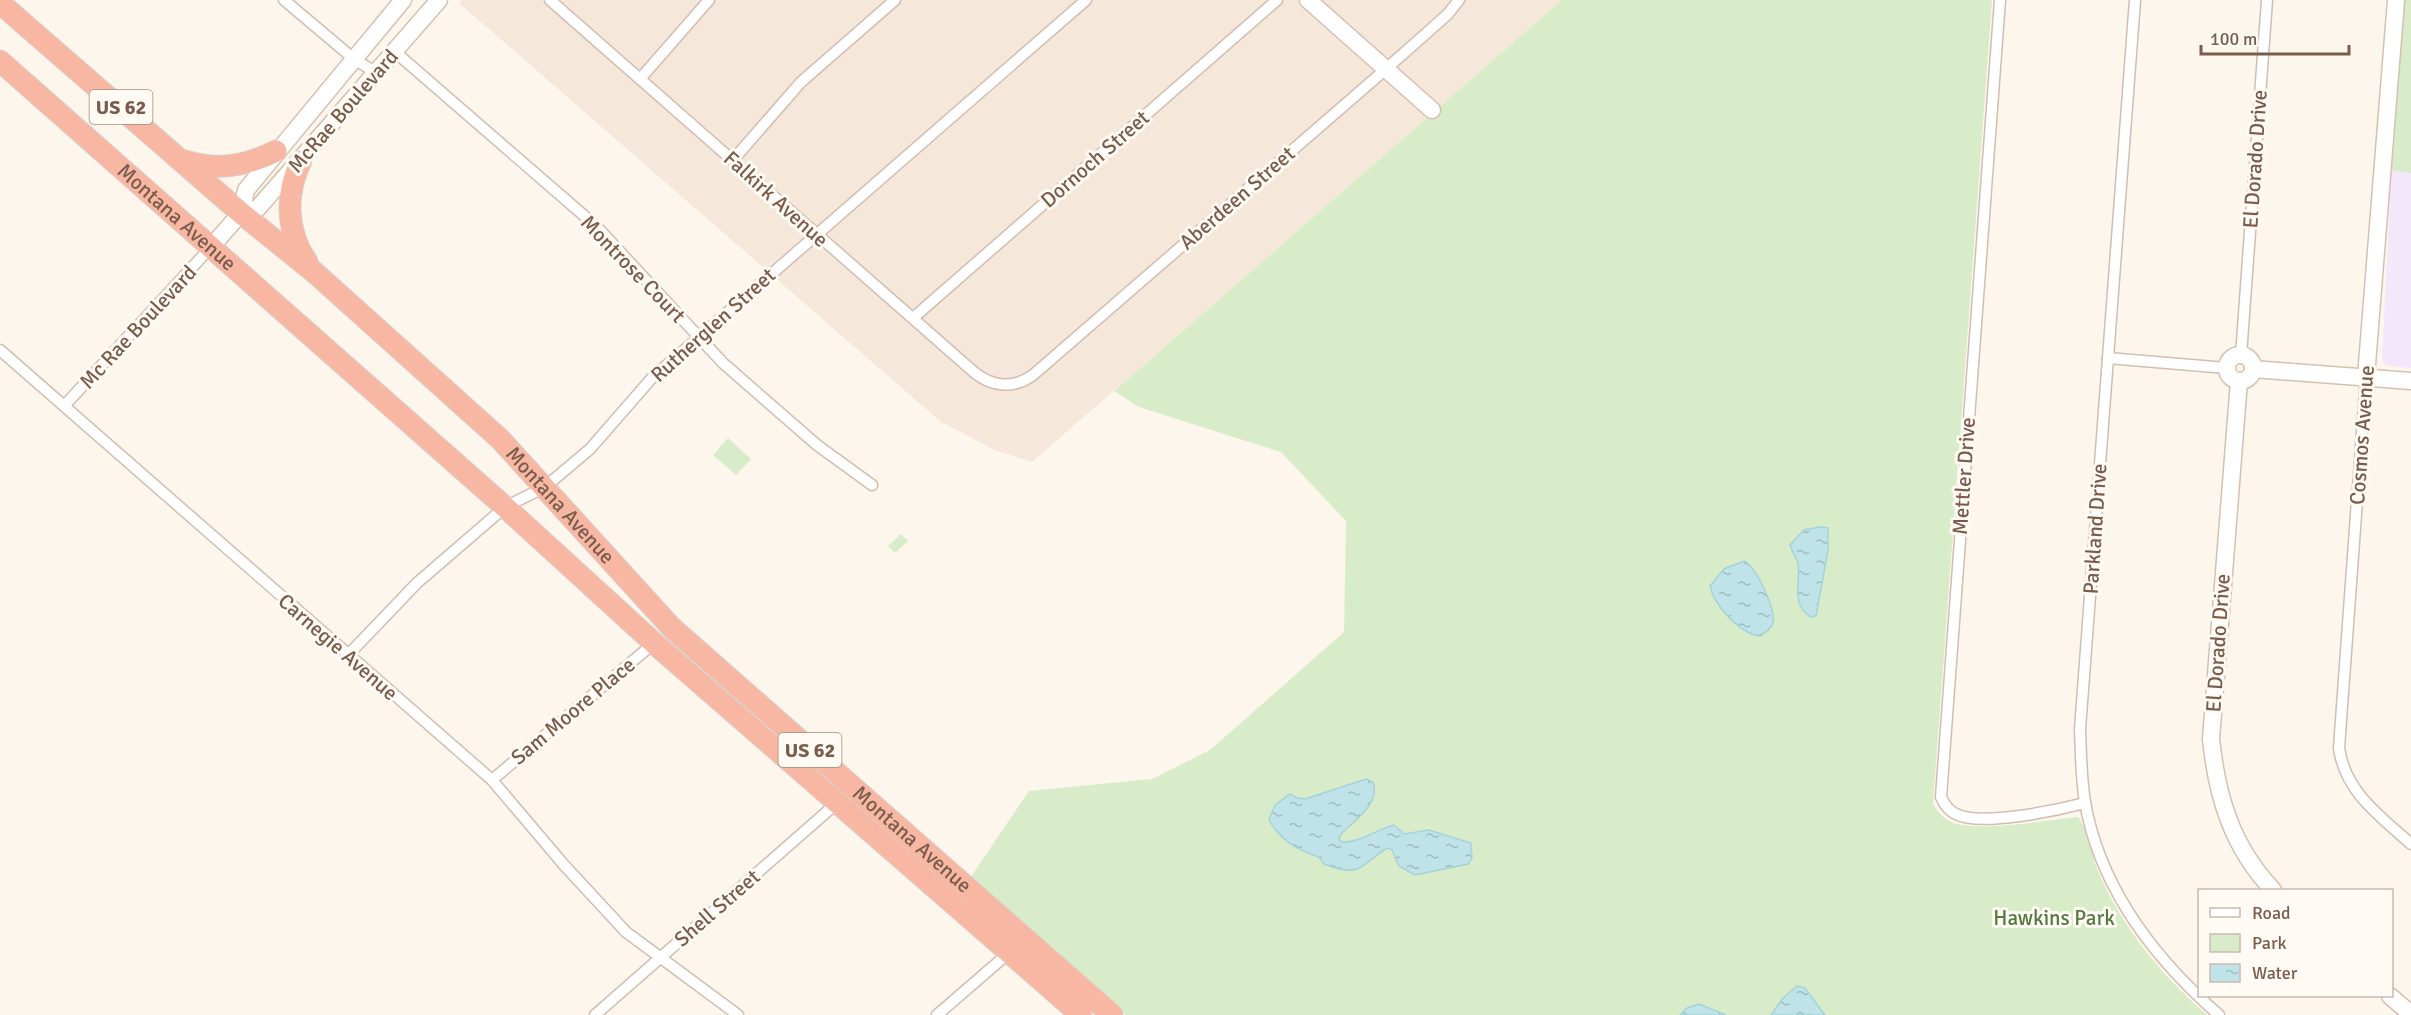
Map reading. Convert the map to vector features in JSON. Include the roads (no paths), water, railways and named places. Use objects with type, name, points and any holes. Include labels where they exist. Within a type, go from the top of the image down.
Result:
[{"type":"highway","name":"Montana Avenue","points":[[0,3],[241,213],[314,272],[507,446],[672,628],[1017,945],[1081,1015]]},
{"type":"highway","name":"Montana Avenue","points":[[0,61],[505,507],[654,643],[838,802],[1017,945],[1112,1015]]},
{"type":"highway","points":[[182,160],[206,167],[228,167],[262,158],[276,151]]},
{"type":"highway","points":[[301,161],[290,191],[291,221],[303,256],[314,272]]},
{"type":"street","points":[[284,0],[354,59],[375,72]]},
{"type":"street","name":"McRae Boulevard","points":[[211,247],[241,213],[246,190],[276,151],[403,0]]},
{"type":"street","name":"McRae Boulevard","points":[[241,213],[258,208],[439,0]]},
{"type":"street","name":"Falkirk Avenue","points":[[550,0],[984,380],[1008,385]]},
{"type":"street","points":[[640,79],[709,0]]},
{"type":"street","points":[[733,160],[801,82],[895,0]]},
{"type":"street","name":"Rutherglen Street","points":[[348,655],[399,599],[505,507],[545,487],[590,449],[651,379],[1086,0]]},
{"type":"street","name":"Dornoch Street","points":[[913,318],[1277,0]]},
{"type":"street","points":[[1308,0],[1432,110]]},
{"type":"street","name":"Aberdeen Street","points":[[1008,385],[1033,375],[1386,69],[1448,14],[1459,0]]},
{"type":"street","name":"Mettler Drive","points":[[2000,0],[1941,797],[1953,812],[1970,817],[2031,814],[2085,803]]},
{"type":"street","name":"Parkland Drive","points":[[2135,0],[2080,729],[2085,803],[2096,840],[2117,893],[2138,929],[2168,967],[2198,995]]},
{"type":"street","name":"El Dorado Drive","points":[[2241,355],[2266,0]]},
{"type":"street","name":"Cosmos Avenue","points":[[2396,0],[2339,748],[2344,768],[2353,788],[2364,803],[2411,844]]},
{"type":"street","name":"Montrose Court","points":[[394,51],[596,226],[698,337],[818,446],[872,486]]},
{"type":"street","name":"Mc Rae Boulevard","points":[[64,406],[211,247]]},
{"type":"street","name":"Carnegie Avenue","points":[[0,350],[492,780],[603,910],[626,932],[738,1015]]},
{"type":"street","points":[[2241,355],[2250,360],[2253,369],[2248,378],[2239,381],[2230,377],[2226,368],[2231,358],[2241,355]]},
{"type":"street","points":[[2108,358],[2226,368]]},
{"type":"street","points":[[2253,369],[2411,381]]},
{"type":"street","name":"El Dorado Drive","points":[[2239,381],[2211,739],[2218,789],[2231,828],[2246,859],[2271,889]]},
{"type":"street","name":"Sam Moore Place","points":[[492,780],[654,643]]},
{"type":"street","name":"Shell Street","points":[[595,1015],[838,802]]},
{"type":"street","points":[[937,1015],[1017,945]]},
{"type":"street","name":"Parkland Drive","points":[[2200,997],[2219,1015]]},
{"type":"street","points":[[2391,997],[2411,1014]]},
{"type":"water","points":[[1828,528],[1828,550],[1816,616],[1811,617],[1805,612],[1798,599],[1798,563],[1790,545],[1804,530]]},
{"type":"water","points":[[1744,561],[1759,579],[1773,617],[1773,623],[1769,629],[1760,636],[1744,630],[1722,610],[1710,586],[1724,569]]},
{"type":"water","points":[[1366,779],[1373,782],[1373,797],[1365,811],[1341,834],[1339,839],[1342,842],[1361,838],[1394,825],[1404,834],[1429,830],[1471,843],[1472,858],[1468,864],[1415,875],[1399,866],[1392,850],[1387,848],[1364,865],[1353,870],[1345,870],[1324,864],[1319,857],[1290,843],[1278,833],[1269,820],[1275,805],[1290,794],[1305,799]]},
{"type":"water","points":[[1797,986],[1805,988],[1825,1015],[1771,1015],[1783,998]]},
{"type":"water","points":[[1699,1004],[1726,1015],[1680,1015],[1687,1008]]},
{"type":"park label","name":"Hawkins Park","points":[[2054,918]]}]
